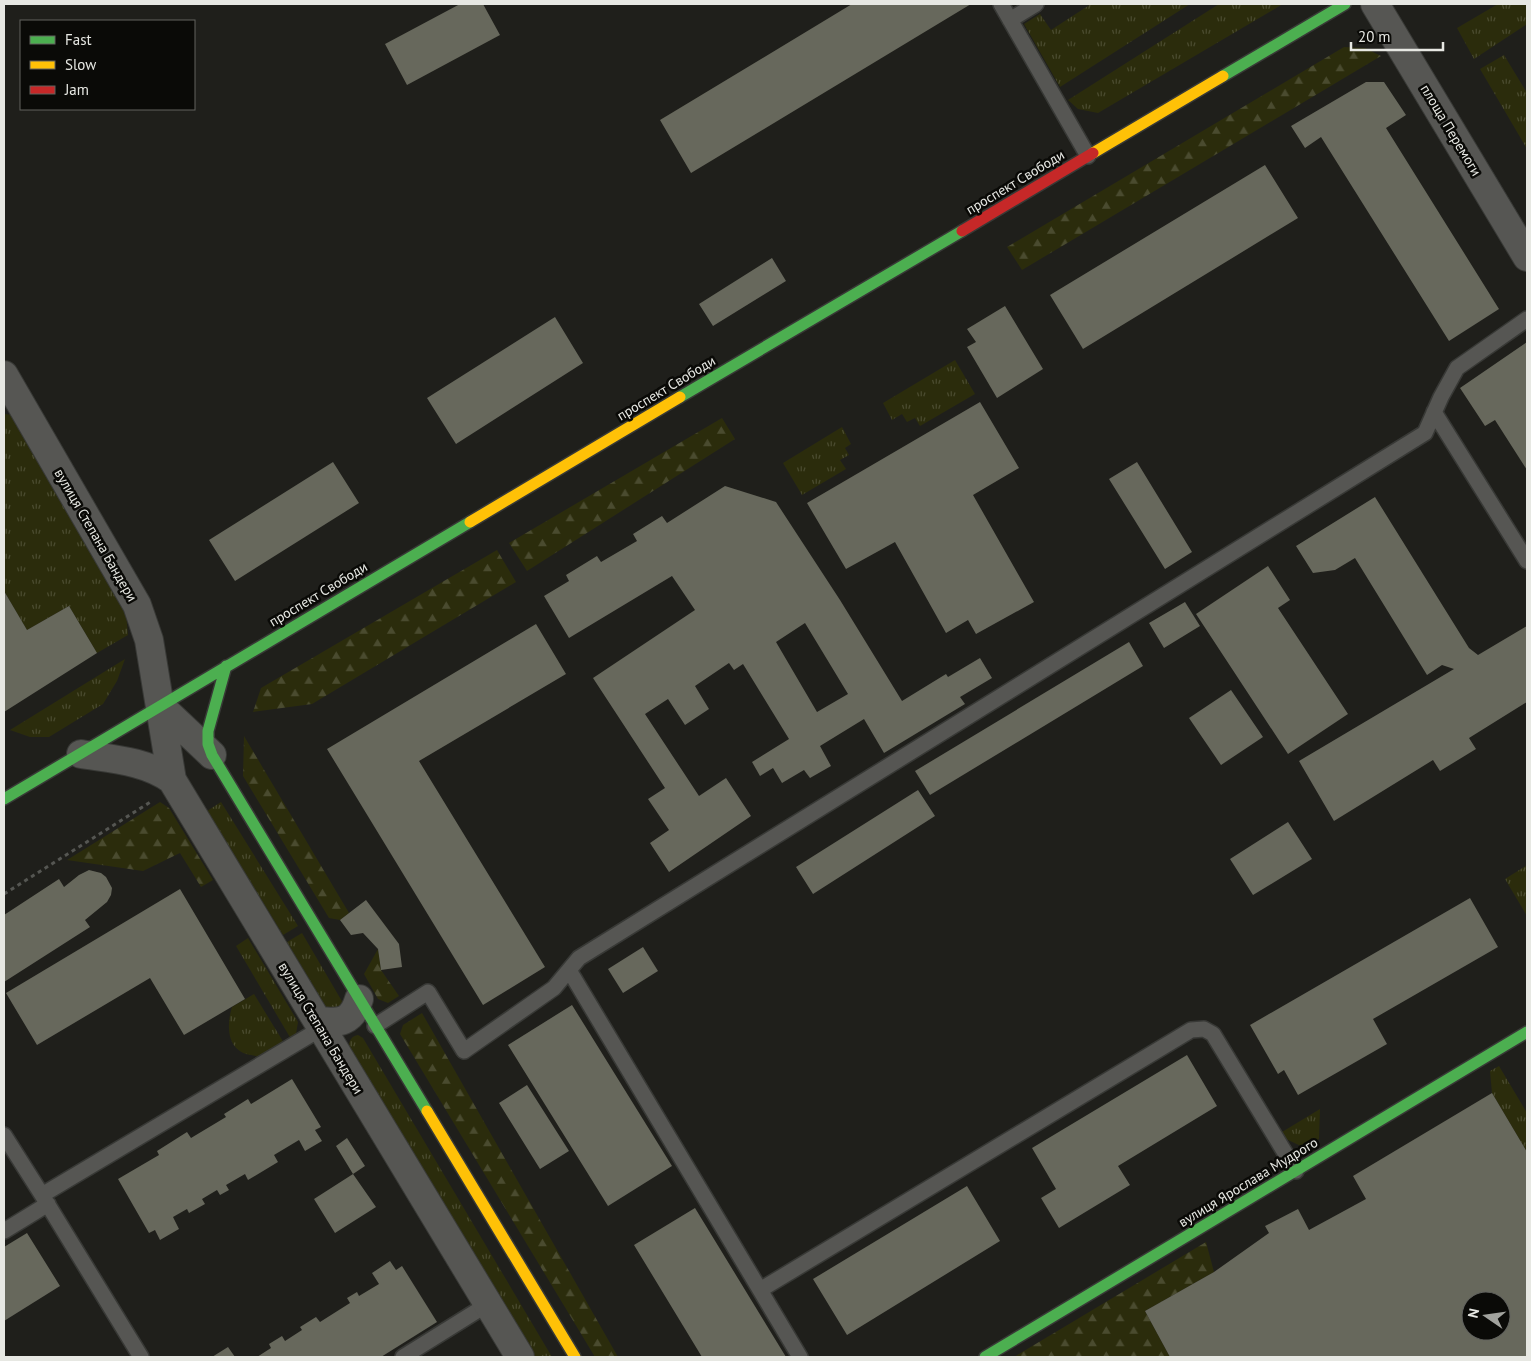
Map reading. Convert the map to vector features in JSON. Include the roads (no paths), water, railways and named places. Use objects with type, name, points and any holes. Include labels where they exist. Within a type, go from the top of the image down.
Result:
[{"type":"street","name":"проспект Свободи","points":[[4,799],[1345,4]]},
{"type":"street","name":"площа Перемоги","points":[[1375,4],[1527,257]]},
{"type":"street","name":"вулиця Степана Бандери","points":[[7,387],[137,605],[149,640],[160,706],[164,790]]},
{"type":"street","points":[[226,666],[208,731],[208,744],[212,755],[575,1357]]},
{"type":"street","points":[[160,706],[212,755]]},
{"type":"street","name":"вулиця Степана Бандери","points":[[81,754],[145,765],[163,774],[164,790],[319,1024],[520,1357]]},
{"type":"street","points":[[319,1024],[344,1021],[352,1015],[359,999]]},
{"type":"street","points":[[335,1051],[343,1034],[349,1030],[357,1026],[376,1027]]},
{"type":"street","name":"вулиця Ярослава Мудрого","points":[[985,1357],[1527,1032]]},
{"type":"lane","points":[[1000,4],[1088,156]]},
{"type":"lane","points":[[1010,20],[1036,4]]},
{"type":"lane","points":[[376,1027],[428,992],[464,1051],[554,988],[579,958],[1425,433],[1440,397],[1457,368],[1527,319]]},
{"type":"lane","points":[[1434,412],[1527,561]]},
{"type":"lane","points":[[569,970],[800,1357]]},
{"type":"lane","points":[[4,1231],[45,1200],[319,1024]]},
{"type":"lane","points":[[760,1290],[1191,1030],[1204,1029],[1213,1034],[1296,1171]]},
{"type":"lane","points":[[4,1135],[141,1357]]},
{"type":"lane","points":[[403,1357],[488,1304]]}]
